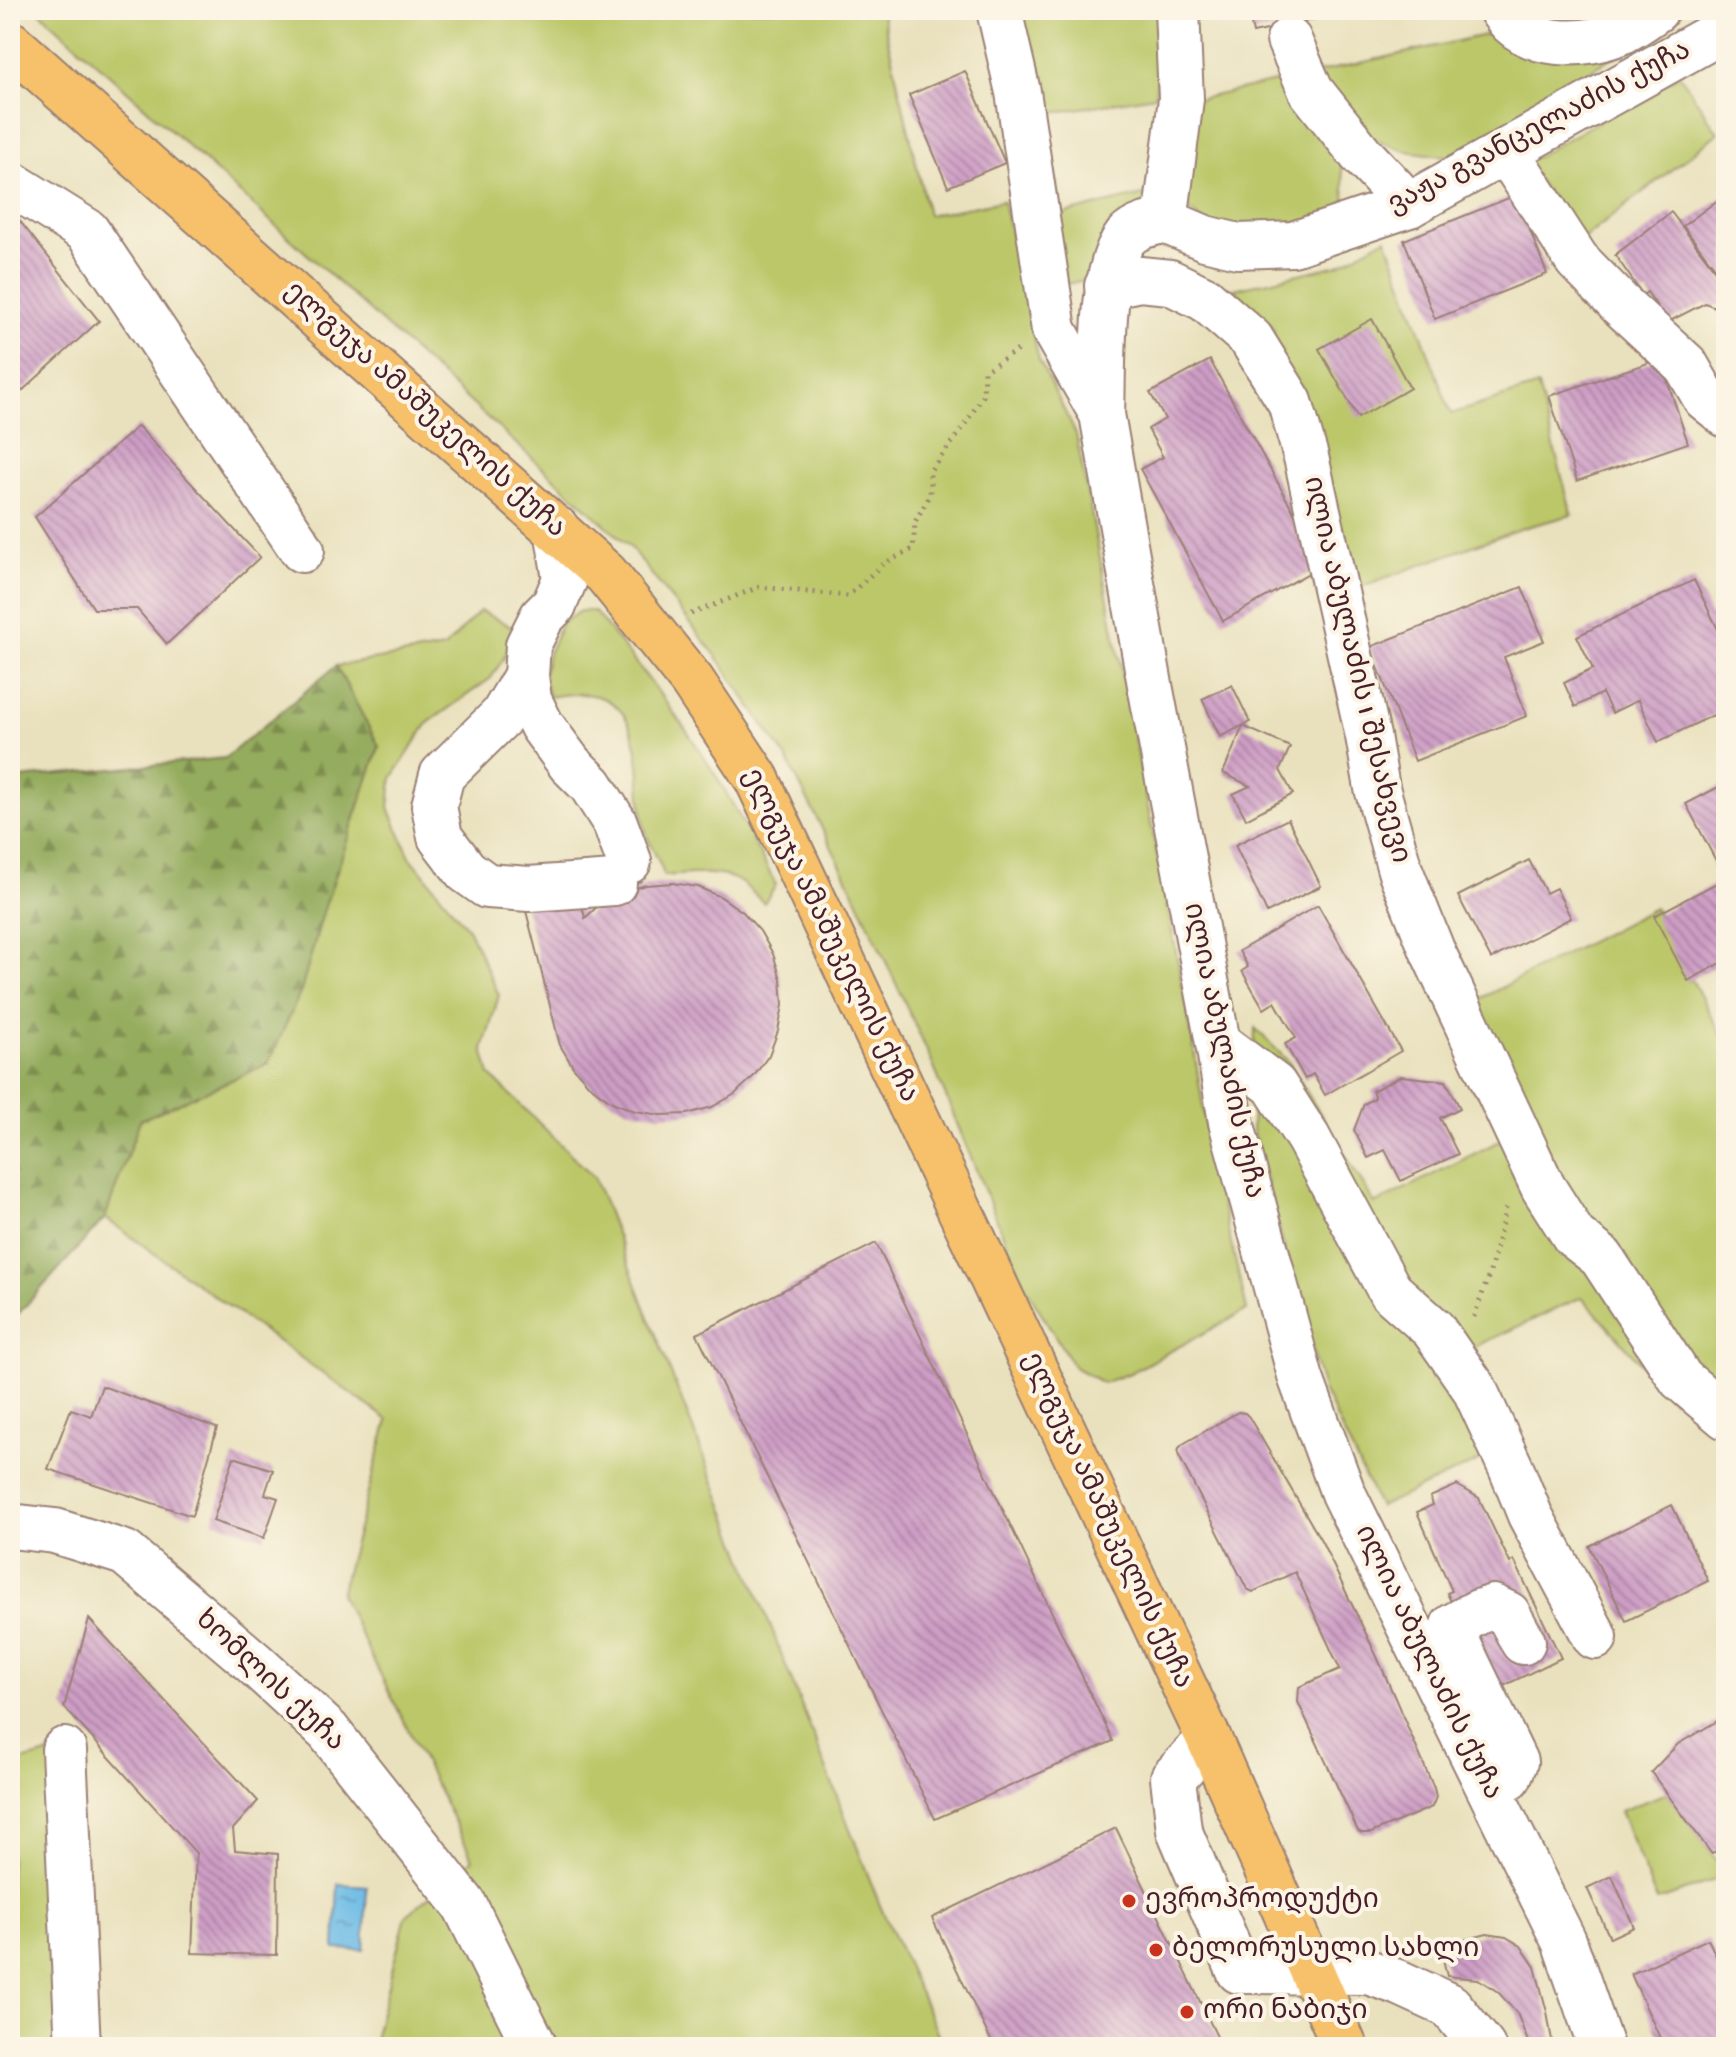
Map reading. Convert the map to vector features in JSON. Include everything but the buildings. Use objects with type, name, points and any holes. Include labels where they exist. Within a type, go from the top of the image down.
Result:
[{"type":"main road","name":"ელგუჯა ამაშუკელის ქუჩა","points":[[10,43],[606,574],[692,681],[757,779],[1209,1739],[1345,2047]]},
{"type":"street","name":"ილია აბულაძის ქუჩა","points":[[999,10],[1018,92],[1054,330],[1102,414],[1231,1122],[1301,1379],[1343,1493],[1564,1941],[1601,2047]]},
{"type":"street","points":[[1102,414],[1107,286],[1115,260],[1127,236],[1146,224],[1165,221],[1181,99],[1177,10]]},
{"type":"street","points":[[1501,10],[1510,24],[1539,39],[1565,42],[1589,41],[1623,31],[1656,10]]},
{"type":"street","name":"ვაჟა გვანცელაძის ქუჩა","points":[[1165,221],[1205,238],[1238,246],[1293,244],[1409,205],[1718,33],[1726,24]]},
{"type":"street","points":[[1289,40],[1311,91],[1361,154],[1409,205]]},
{"type":"street","points":[[1506,151],[1577,260],[1686,365],[1705,398],[1726,415]]},
{"type":"street","points":[[10,183],[87,231],[302,550]]},
{"type":"street","name":"ილია აბულაძის I შესახვევი","points":[[1107,286],[1140,279],[1170,282],[1205,299],[1251,339],[1290,402],[1306,457],[1377,788],[1400,870],[1432,950],[1543,1187],[1574,1236],[1601,1257],[1681,1379],[1726,1417]]},
{"type":"street","points":[[526,676],[502,716],[442,775],[434,806],[440,837],[466,871],[487,886],[529,889],[622,872],[615,823],[591,785],[570,764],[542,726],[529,700],[526,676],[528,645],[542,617],[554,605],[565,579],[557,529]]},
{"type":"street","points":[[1218,1043],[1274,1085],[1308,1138],[1390,1291],[1433,1329],[1474,1388],[1530,1515],[1595,1637]]},
{"type":"street","name":"ხომლის ქუჩა","points":[[10,1526],[55,1531],[125,1553],[253,1662],[328,1731],[464,1904],[535,2047]]},
{"type":"street","points":[[1490,1789],[1509,1777],[1515,1762],[1453,1633],[1453,1626],[1493,1607],[1508,1614],[1523,1642]]},
{"type":"street","points":[[1209,1739],[1173,1778],[1179,1830],[1239,1971],[1368,1972],[1450,2006],[1483,2047]]},
{"type":"street","points":[[64,1750],[78,2047]]},
{"type":"path","points":[[683,617],[759,587],[848,596],[883,564],[913,549],[915,522],[930,495],[930,471],[983,396],[984,371],[1054,330]]},
{"type":"path","points":[[1433,1329],[1452,1331],[1470,1328],[1490,1272],[1515,1180],[1521,1170],[1534,1168]]},
{"type":"green space","points":[[38,10],[881,10],[928,215],[1003,201],[1039,360],[1076,434],[1191,1030],[1211,1159],[1247,1310],[1130,1373],[1103,1383],[1074,1367],[1022,1281],[928,1053],[852,888],[787,759],[717,657],[630,547]]},
{"type":"green space","points":[[1009,10],[1157,10],[1161,56],[1155,96],[1045,114],[1062,214],[1152,193],[1149,210],[1102,251],[1085,280],[1066,284]]},
{"type":"green space","points":[[1541,10],[1683,10],[1451,157],[1405,151],[1373,139],[1338,138],[1347,213],[1272,230],[1216,232],[1182,204],[1195,100],[1543,22]]},
{"type":"green space","points":[[1680,75],[1718,133],[1582,240],[1525,163]]},
{"type":"green space","points":[[1386,238],[1451,414],[1538,386],[1572,515],[1522,528],[1355,589],[1272,335],[1274,329],[1234,289],[1338,265]]},
{"type":"green space","points":[[480,611],[521,631],[491,678],[428,723],[392,778],[389,808],[410,857],[469,930],[499,995],[483,1049],[490,1075],[594,1177],[881,1908],[944,2047],[372,2047],[406,1916],[473,1859],[340,1594],[388,1420],[105,1218],[140,1120],[268,1064],[301,991],[323,912],[379,747],[336,666],[444,648]]},
{"type":"green space","points":[[580,611],[594,611],[663,698],[711,768],[776,885],[764,903],[740,882],[723,875],[664,876],[646,832],[636,743],[623,714],[614,704],[587,694],[549,697],[543,677],[548,653],[562,623]]},
{"type":"green space","points":[[336,666],[379,746],[323,912],[301,991],[268,1064],[140,1120],[105,1218],[10,1323],[10,779],[225,758]]},
{"type":"green space","points":[[1654,908],[1726,1044],[1726,1378],[1673,1400],[1582,1297],[1467,1350],[1514,1445],[1379,1507],[1323,1390],[1252,1129],[1255,1028],[1288,1061],[1375,1204],[1527,1127],[1472,1003]]},
{"type":"green space","points":[[64,1750],[78,2047],[10,2047],[10,1764]]},
{"type":"green space","points":[[1667,1793],[1726,1876],[1657,1901],[1620,1811]]},
{"type":"water","points":[[338,1884],[367,1886],[364,1950],[335,1949]]},
{"type":"place","name":"ევროპროდუქტი","points":[[1129,1901]]},
{"type":"place","name":"ბელორუსული სახლი","points":[[1156,1950]]},
{"type":"place","name":"ორი ნაბიჯი","points":[[1187,2012]]}]
